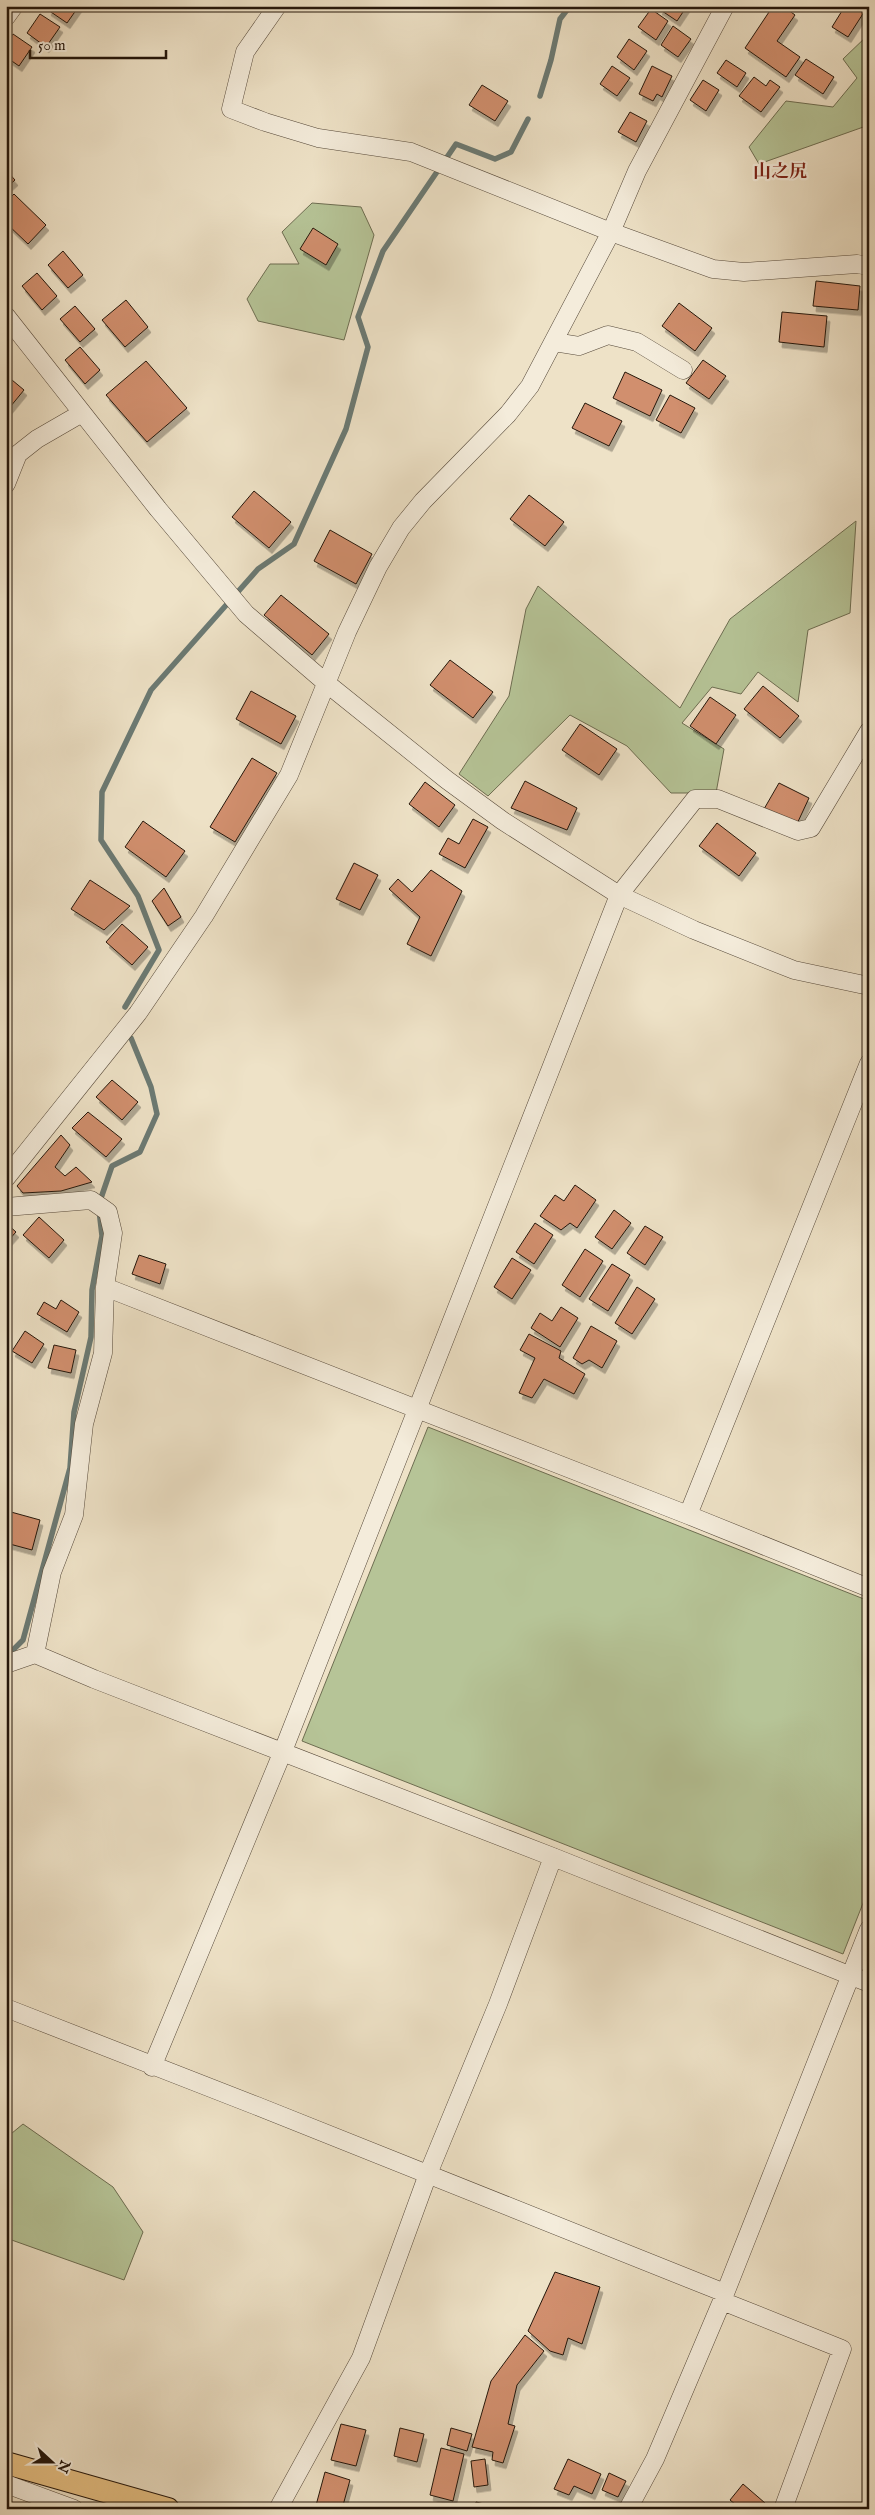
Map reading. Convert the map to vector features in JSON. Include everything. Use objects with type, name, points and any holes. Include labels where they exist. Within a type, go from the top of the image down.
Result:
[{"type":"main road","points":[[6,2463],[168,2509]]},
{"type":"street","points":[[6,16],[14,6]]},
{"type":"street","points":[[277,6],[245,52],[232,109],[265,122],[318,138],[411,152],[611,232],[713,269],[744,272],[857,264],[869,266]]},
{"type":"street","points":[[6,1178],[138,1014],[204,916],[288,775],[325,682],[378,567],[401,528],[423,501],[508,414],[530,386],[611,232],[637,171],[725,6]]},
{"type":"street","points":[[6,316],[219,584],[246,614],[325,682],[447,780],[503,821],[619,895],[694,930],[794,970],[869,986]]},
{"type":"street","points":[[554,342],[578,346],[608,336],[637,342],[683,370]]},
{"type":"street","points":[[6,484],[18,454],[37,439],[82,413]]},
{"type":"street","points":[[152,2067],[283,1751],[415,1409],[619,895],[695,799],[718,798],[798,831],[811,828],[869,731]]},
{"type":"street","points":[[688,1515],[869,1063]]},
{"type":"street","points":[[6,1206],[91,1200],[108,1212],[113,1233],[105,1287],[103,1353],[84,1424],[74,1515],[52,1572],[35,1654]]},
{"type":"street","points":[[105,1287],[688,1515],[869,1588]]},
{"type":"street","points":[[6,1664],[35,1654],[94,1679],[283,1751],[869,1983]]},
{"type":"street","points":[[278,2509],[361,2358],[428,2174],[498,2004],[553,1857]]},
{"type":"street","points":[[628,2509],[655,2459],[723,2297],[869,1929]]},
{"type":"street","points":[[6,2008],[428,2174],[723,2297],[842,2349],[783,2509]]},
{"type":"street","points":[[6,2484],[74,2509]]},
{"type":"green space","points":[[869,34],[869,125],[759,164],[749,147],[786,101],[833,107],[857,78],[843,59]]},
{"type":"green space","points":[[312,203],[361,207],[374,235],[344,340],[258,321],[247,299],[270,264],[299,264],[282,232]]},
{"type":"green space","points":[[856,521],[850,613],[808,630],[798,702],[758,672],[741,694],[712,687],[682,723],[724,749],[716,793],[671,793],[627,746],[570,715],[488,796],[459,774],[509,696],[526,609],[538,586],[680,708],[730,619]]},
{"type":"green space","points":[[428,1427],[869,1601],[869,1888],[843,1954],[302,1741]]},
{"type":"green space","points":[[23,2124],[113,2187],[143,2232],[124,2280],[6,2238],[6,2138]]},
{"type":"building","points":[[50,6],[79,6],[67,23],[48,10]]},
{"type":"building","points":[[661,6],[687,6],[677,21],[659,9]]},
{"type":"building","points":[[773,6],[783,6],[795,15],[777,41],[800,57],[786,77],[745,48]]},
{"type":"building","points":[[845,6],[868,6],[848,37],[832,27]]},
{"type":"building","points":[[651,9],[668,21],[656,40],[638,27]]},
{"type":"building","points":[[40,14],[60,27],[46,47],[27,33]]},
{"type":"building","points":[[673,26],[691,39],[678,57],[661,45]]},
{"type":"building","points":[[13,34],[32,47],[19,66],[6,57],[6,44]]},
{"type":"building","points":[[629,39],[647,51],[634,70],[617,57]]},
{"type":"building","points":[[806,59],[834,77],[823,94],[795,75]]},
{"type":"building","points":[[726,60],[746,73],[737,87],[717,73]]},
{"type":"building","points":[[612,66],[630,78],[617,96],[600,84]]},
{"type":"building","points":[[652,66],[672,76],[662,97],[657,94],[653,101],[639,94]]},
{"type":"building","points":[[754,77],[766,86],[770,80],[780,87],[761,112],[739,96]]},
{"type":"building","points":[[703,80],[719,90],[706,111],[690,100]]},
{"type":"building","points":[[482,85],[508,101],[495,121],[469,105]]},
{"type":"building","points":[[630,112],[647,121],[636,142],[618,132]]},
{"type":"building","points":[[6,170],[15,180],[6,188]]},
{"type":"building","points":[[14,194],[46,225],[28,244],[6,223],[6,202]]},
{"type":"building","points":[[313,228],[338,244],[326,265],[300,249]]},
{"type":"building","points":[[63,251],[83,275],[68,288],[48,265]]},
{"type":"building","points":[[37,273],[57,296],[42,310],[22,286]]},
{"type":"building","points":[[816,281],[860,286],[858,310],[813,306]]},
{"type":"building","points":[[126,300],[148,327],[125,347],[102,320]]},
{"type":"building","points":[[679,303],[712,328],[695,351],[662,326]]},
{"type":"building","points":[[75,306],[95,329],[80,342],[60,319]]},
{"type":"building","points":[[782,312],[827,316],[824,347],[779,342]]},
{"type":"building","points":[[80,347],[100,370],[85,384],[65,360]]},
{"type":"building","points":[[703,360],[726,376],[709,399],[686,383]]},
{"type":"building","points":[[146,361],[187,408],[147,442],[106,395]]},
{"type":"building","points":[[625,372],[662,390],[650,416],[613,398]]},
{"type":"building","points":[[6,375],[24,390],[6,412]]},
{"type":"building","points":[[670,395],[695,408],[681,433],[656,420]]},
{"type":"building","points":[[585,403],[622,421],[609,446],[572,428]]},
{"type":"building","points":[[254,491],[291,522],[269,548],[232,517]]},
{"type":"building","points":[[529,495],[564,522],[545,546],[510,519]]},
{"type":"building","points":[[330,530],[372,554],[356,584],[314,561]]},
{"type":"building","points":[[281,595],[329,634],[312,655],[264,615]]},
{"type":"building","points":[[450,660],[493,692],[473,718],[430,685]]},
{"type":"building","points":[[763,686],[799,716],[780,738],[744,709]]},
{"type":"building","points":[[251,691],[296,716],[281,744],[236,719]]},
{"type":"building","points":[[710,697],[736,715],[716,744],[690,726]]},
{"type":"building","points":[[580,724],[617,749],[599,775],[562,750]]},
{"type":"building","points":[[252,758],[277,773],[235,842],[210,827]]},
{"type":"building","points":[[525,781],[577,808],[567,830],[511,808]]},
{"type":"building","points":[[425,782],[455,805],[439,827],[409,804]]},
{"type":"building","points":[[779,783],[809,798],[796,826],[764,809]]},
{"type":"building","points":[[473,819],[488,827],[465,868],[439,854],[448,838],[459,844]]},
{"type":"building","points":[[143,821],[185,851],[166,877],[125,847]]},
{"type":"building","points":[[717,823],[756,853],[739,876],[699,846]]},
{"type":"building","points":[[354,863],[378,875],[360,910],[336,899]]},
{"type":"building","points":[[431,870],[462,891],[431,956],[407,944],[420,917],[389,889],[398,879],[412,892]]},
{"type":"building","points":[[90,880],[130,906],[104,930],[71,909]]},
{"type":"building","points":[[164,888],[181,917],[168,926],[152,901]]},
{"type":"building","points":[[122,924],[148,947],[132,965],[106,942]]},
{"type":"building","points":[[112,1080],[138,1102],[122,1120],[96,1097]]},
{"type":"building","points":[[88,1112],[122,1139],[106,1157],[72,1128]]},
{"type":"building","points":[[61,1135],[70,1145],[55,1167],[65,1176],[76,1167],[92,1182],[61,1191],[23,1193],[17,1186]]},
{"type":"building","points":[[575,1185],[596,1200],[577,1228],[570,1223],[561,1230],[540,1216],[555,1195],[564,1201]]},
{"type":"building","points":[[614,1210],[631,1223],[612,1249],[595,1237]]},
{"type":"building","points":[[39,1217],[64,1240],[49,1258],[23,1235]]},
{"type":"building","points":[[6,1223],[16,1232],[6,1243]]},
{"type":"building","points":[[535,1223],[553,1235],[534,1264],[516,1252]]},
{"type":"building","points":[[645,1226],[663,1237],[645,1265],[627,1253]]},
{"type":"building","points":[[585,1249],[603,1261],[580,1297],[562,1285]]},
{"type":"building","points":[[139,1255],[166,1264],[160,1284],[132,1274]]},
{"type":"building","points":[[512,1258],[531,1270],[512,1299],[494,1287]]},
{"type":"building","points":[[612,1264],[630,1275],[608,1311],[589,1299]]},
{"type":"building","points":[[637,1287],[655,1299],[632,1334],[615,1323]]},
{"type":"building","points":[[61,1300],[79,1312],[67,1332],[37,1314],[44,1302],[56,1309]]},
{"type":"building","points":[[561,1307],[578,1318],[560,1347],[531,1328],[540,1313],[552,1321]]},
{"type":"building","points":[[591,1326],[617,1341],[602,1368],[589,1360],[582,1364],[573,1358]]},
{"type":"building","points":[[25,1331],[44,1344],[32,1363],[12,1351]]},
{"type":"building","points":[[529,1334],[561,1351],[559,1358],[585,1374],[574,1394],[544,1379],[532,1398],[519,1393],[535,1358],[520,1350]]},
{"type":"building","points":[[54,1345],[76,1350],[71,1373],[48,1368]]},
{"type":"building","points":[[11,1512],[40,1520],[32,1550],[6,1543],[6,1531]]},
{"type":"building","points":[[555,2272],[600,2287],[582,2344],[568,2338],[563,2355],[550,2351],[528,2331]]},
{"type":"building","points":[[525,2335],[544,2351],[517,2385],[508,2424],[515,2426],[503,2463],[492,2460],[493,2452],[472,2447],[491,2381]]},
{"type":"building","points":[[341,2424],[366,2430],[356,2466],[331,2460]]},
{"type":"building","points":[[400,2428],[424,2434],[417,2462],[394,2456]]},
{"type":"building","points":[[451,2428],[472,2434],[467,2451],[447,2445]]},
{"type":"building","points":[[441,2448],[464,2454],[453,2501],[430,2495]]},
{"type":"building","points":[[485,2459],[488,2485],[474,2487],[471,2461]]},
{"type":"building","points":[[568,2459],[601,2474],[592,2494],[574,2486],[569,2495],[554,2489]]},
{"type":"building","points":[[325,2472],[350,2480],[342,2509],[315,2509]]},
{"type":"building","points":[[609,2473],[626,2481],[618,2497],[602,2490]]},
{"type":"building","points":[[743,2484],[765,2503],[760,2509],[741,2509],[730,2500]]},
{"type":"building","points":[[476,2502],[492,2506],[492,2509],[475,2509]]},
{"type":"waterway","points":[[540,96],[551,60],[560,19],[570,6]]},
{"type":"waterway","points":[[125,1007],[159,950],[138,896],[101,840],[102,792],[151,690],[258,569],[294,544],[346,429],[368,347],[358,317],[383,251],[456,144],[495,159],[511,152],[528,119]]},
{"type":"waterway","points":[[100,1201],[112,1166],[140,1152],[157,1114],[151,1087],[131,1038]]},
{"type":"waterway","points":[[6,1650],[13,1650],[23,1640],[70,1468],[74,1412],[91,1337],[92,1290],[102,1236],[99,1210]]},
{"type":"district","name":"山之尻","points":[[780,171]]}]
